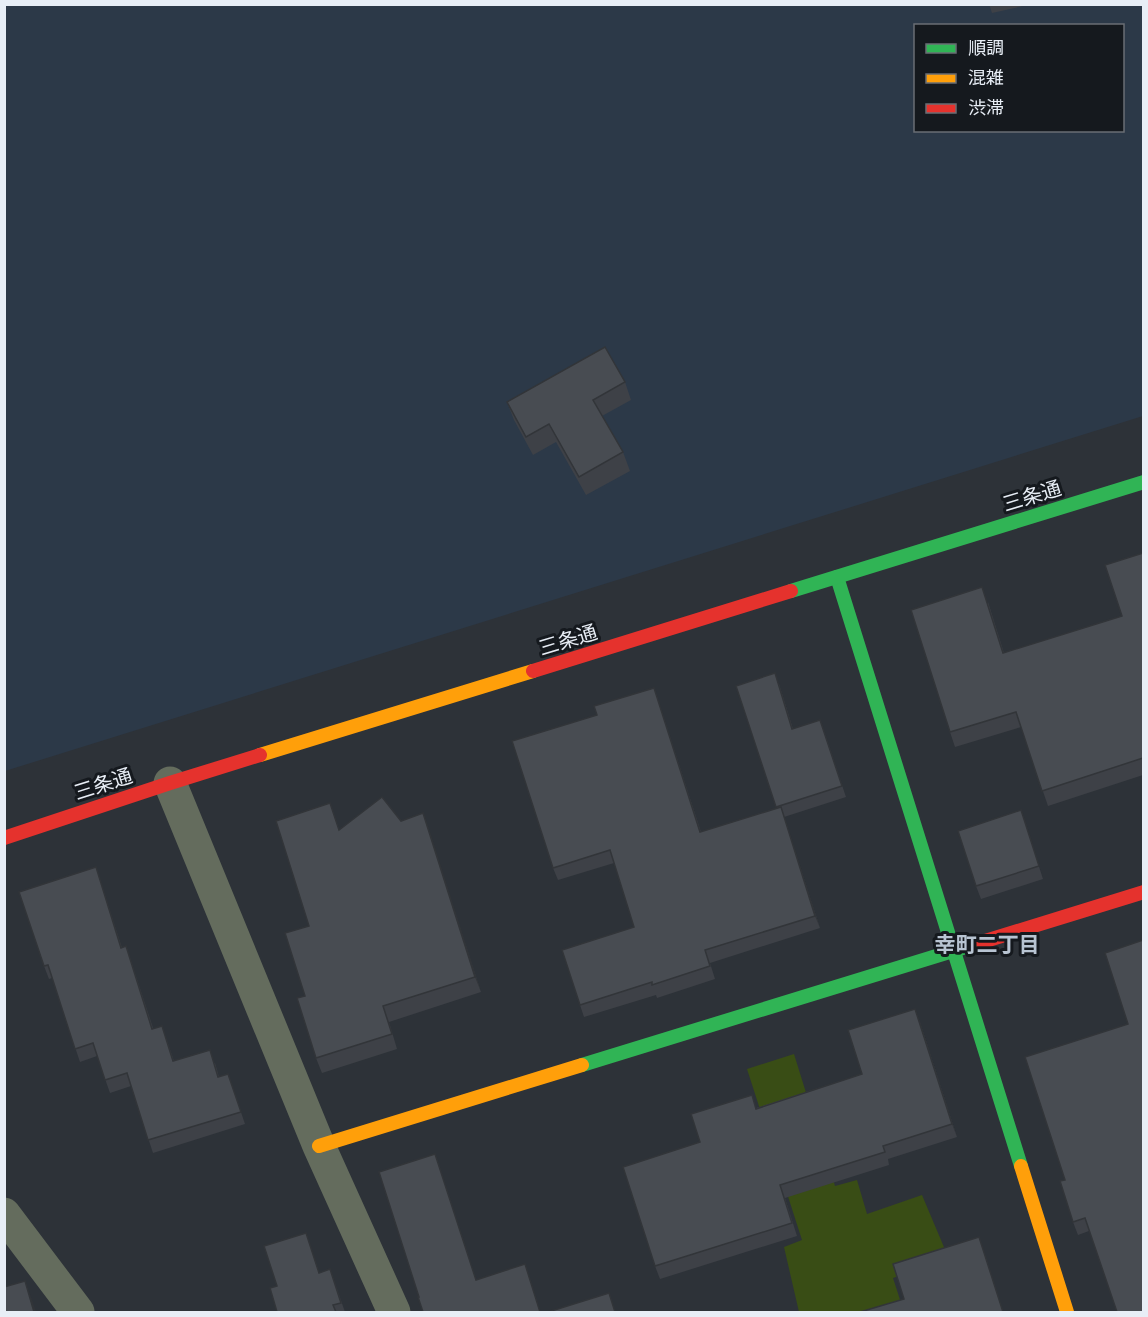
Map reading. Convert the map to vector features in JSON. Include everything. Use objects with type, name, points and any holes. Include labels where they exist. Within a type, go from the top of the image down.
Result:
[{"type":"street","name":"三条通","points":[[4,838],[170,783],[1143,482]]},
{"type":"street","points":[[837,577],[1067,1312]]},
{"type":"street","points":[[170,783],[320,1146],[394,1312]]},
{"type":"street","points":[[320,1146],[1143,892]]},
{"type":"street","points":[[4,1214],[18,1255],[78,1312]]},
{"type":"shaded area","points":[[5,5],[1143,5],[1143,416],[5,771]]},
{"type":"green space","points":[[794,1054],[835,1186],[857,1180],[867,1214],[922,1195],[949,1259],[893,1278],[904,1312],[799,1312],[784,1247],[802,1240],[747,1069]]},
{"type":"building","points":[[605,347],[625,382],[593,400],[623,452],[579,477],[549,424],[526,437],[507,402]]},
{"type":"building","points":[[1143,553],[1143,758],[1042,791],[1016,712],[950,732],[911,610],[982,587],[1003,653],[1122,616],[1105,565]]},
{"type":"building","points":[[775,673],[792,729],[820,720],[842,786],[776,807],[736,686]]},
{"type":"building","points":[[654,688],[700,832],[781,807],[815,916],[705,950],[710,966],[580,1005],[562,950],[634,927],[610,850],[553,868],[512,741],[597,715],[594,706]]},
{"type":"building","points":[[382,797],[401,821],[423,813],[475,977],[383,1006],[392,1034],[316,1058],[297,998],[305,996],[285,933],[309,926],[276,821],[330,803],[339,830]]},
{"type":"building","points":[[1021,810],[1039,866],[976,886],[958,831]]},
{"type":"building","points":[[96,867],[121,948],[126,946],[152,1029],[162,1026],[173,1061],[210,1050],[218,1077],[228,1074],[241,1112],[148,1140],[127,1073],[105,1080],[93,1043],[75,1049],[48,965],[44,966],[19,892]]},
{"type":"building","points":[[1143,940],[1143,1312],[1117,1312],[1085,1218],[1073,1222],[1060,1181],[1065,1180],[1025,1057],[1128,1024],[1105,953]]},
{"type":"building","points":[[915,1009],[952,1124],[883,1146],[885,1152],[780,1185],[792,1223],[655,1266],[623,1167],[700,1142],[691,1114],[752,1095],[756,1109],[862,1074],[848,1030]]},
{"type":"building","points":[[435,1154],[476,1280],[525,1264],[540,1312],[423,1312],[379,1172]]},
{"type":"building","points":[[306,1233],[319,1273],[330,1269],[341,1303],[333,1305],[336,1312],[277,1312],[270,1288],[277,1286],[264,1246]]},
{"type":"building","points":[[979,1237],[1003,1312],[860,1312],[904,1299],[893,1264]]},
{"type":"building","points":[[25,1281],[34,1312],[4,1312],[4,1287]]},
{"type":"building","points":[[609,1293],[615,1312],[548,1312]]},
{"type":"traffic: fast","points":[[791,591],[1144,482]]},
{"type":"traffic: fast","points":[[837,577],[1021,1166]]},
{"type":"traffic: fast","points":[[582,1065],[982,942]]},
{"type":"traffic: slow","points":[[260,755],[533,671]]},
{"type":"traffic: slow","points":[[319,1146],[582,1065]]},
{"type":"traffic: slow","points":[[1021,1166],[1067,1312]]},
{"type":"traffic: jam","points":[[533,671],[791,591]]},
{"type":"traffic: jam","points":[[4,838],[260,755]]},
{"type":"traffic: jam","points":[[982,942],[1144,892]]},
{"type":"district","name":"幸町二丁目","points":[[987,945]]}]
